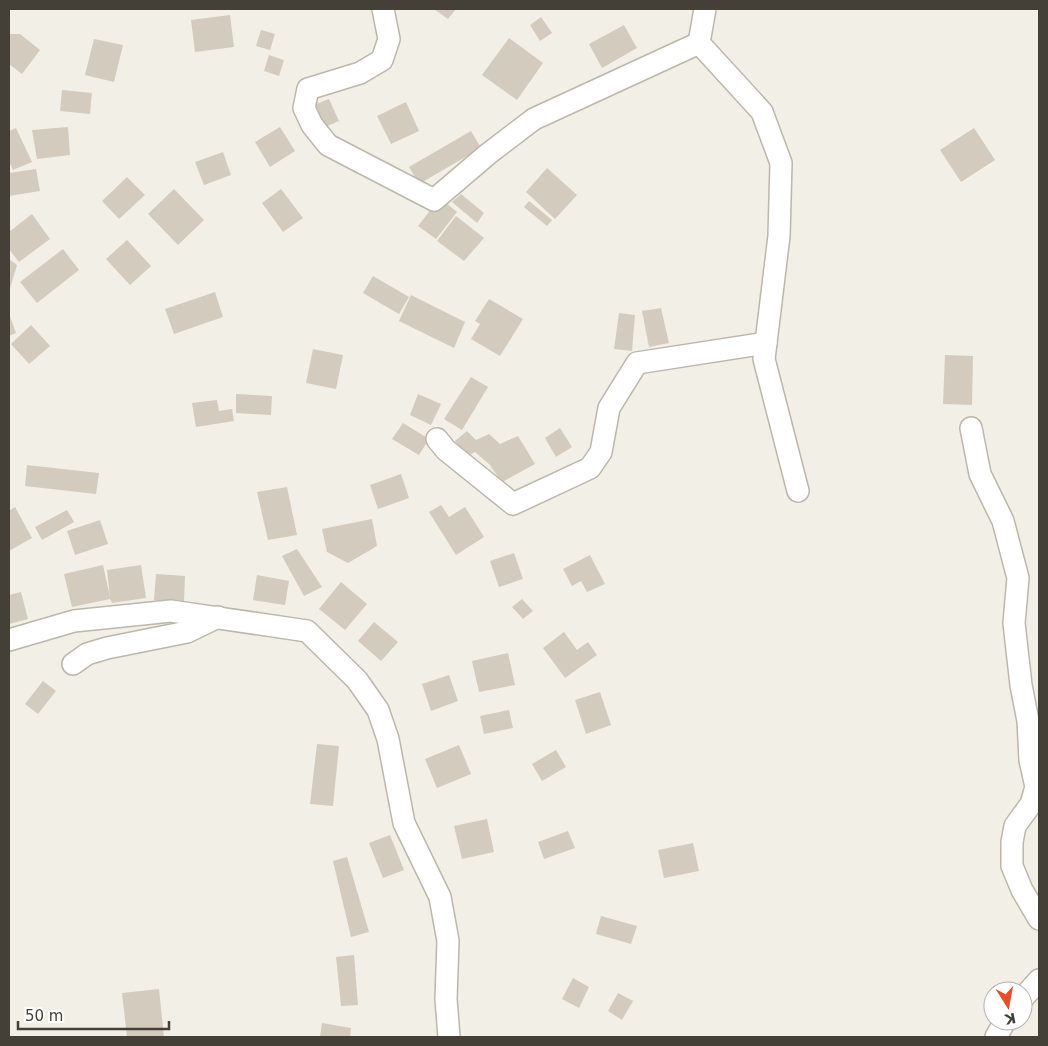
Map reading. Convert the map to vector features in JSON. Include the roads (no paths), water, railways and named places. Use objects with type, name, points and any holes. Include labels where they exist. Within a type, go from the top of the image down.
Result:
[{"type":"street","points":[[383,9],[389,39],[382,60],[360,73],[308,89],[304,108],[312,125],[328,145],[434,200],[488,154],[534,119],[699,43]]},
{"type":"street","points":[[699,43],[705,9]]},
{"type":"street","points":[[699,43],[762,112],[780,163],[779,236],[764,358],[798,491]]},
{"type":"street","points":[[437,439],[446,450],[512,504],[590,468],[601,452],[609,408],[637,363],[766,343]]},
{"type":"street","points":[[971,428],[980,474],[1003,521],[1018,578],[1014,623],[1021,685],[1028,721],[1030,760],[1036,787],[1031,804],[1015,826],[1012,842],[1012,866],[1022,890],[1039,919]]},
{"type":"street","points":[[9,640],[74,621],[171,611],[308,631],[358,680],[378,710],[388,739],[404,823],[440,897],[448,941],[446,998],[450,1037]]},
{"type":"street","points":[[73,664],[87,654],[106,648],[187,632],[218,617]]}]
